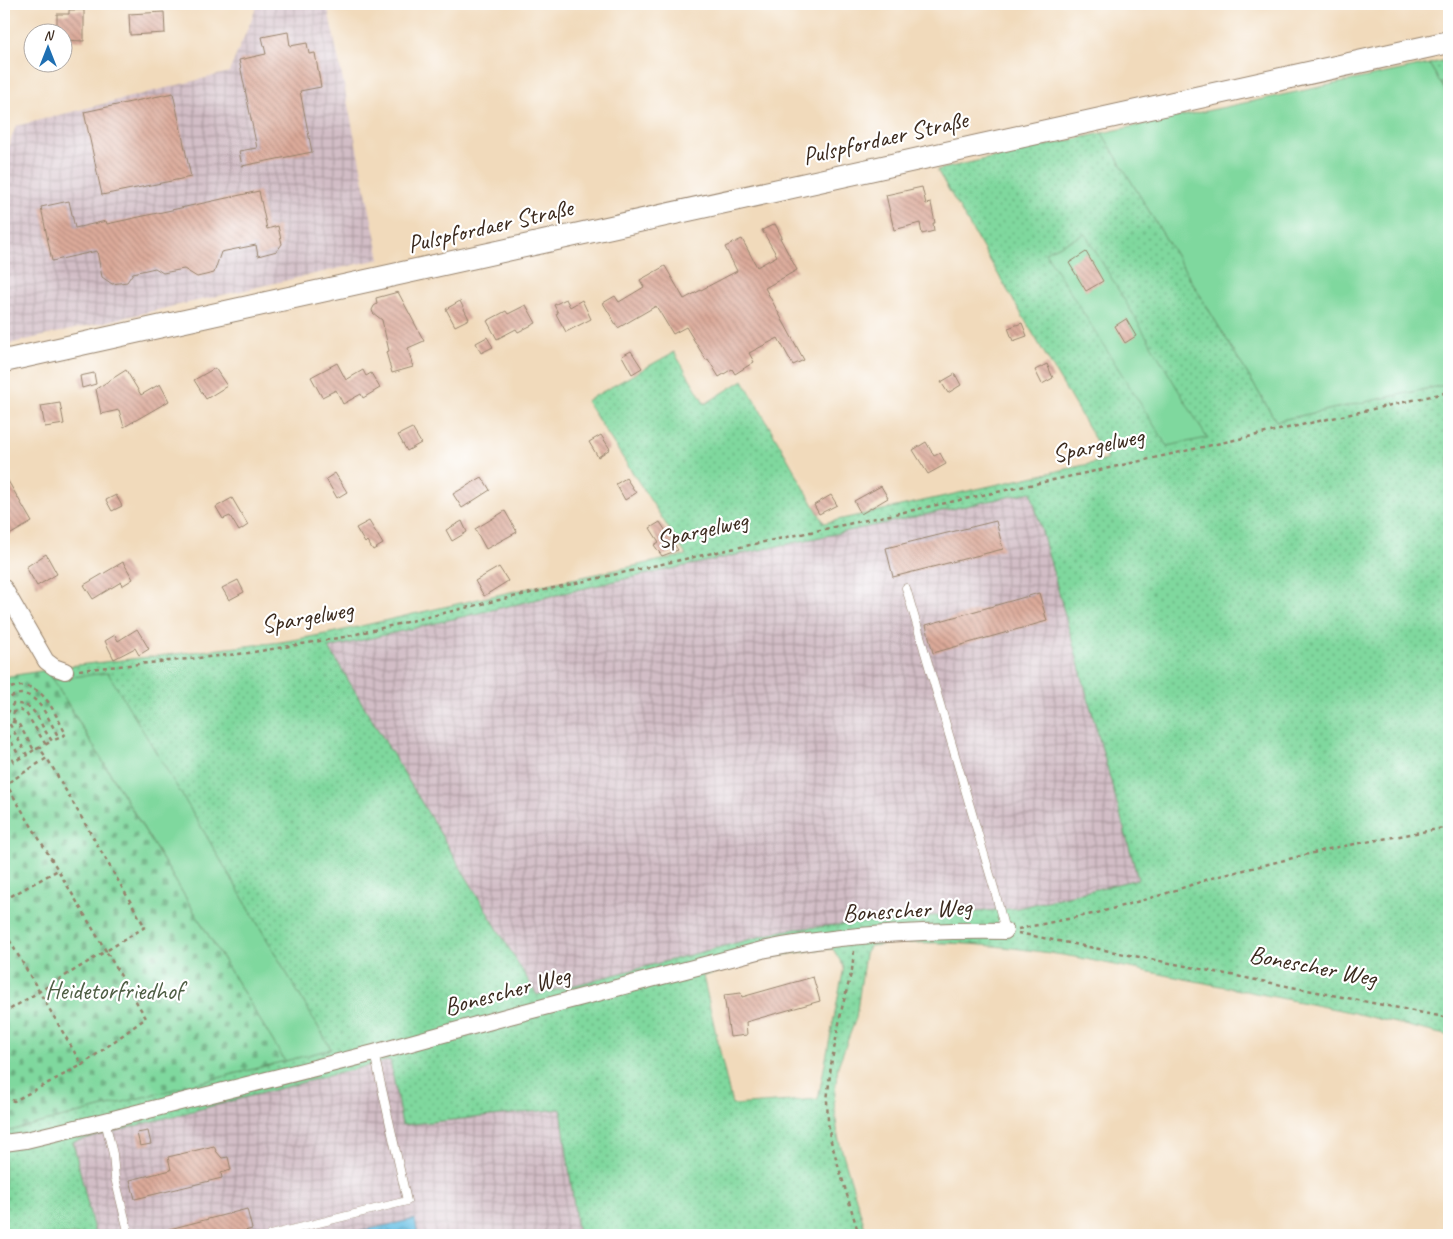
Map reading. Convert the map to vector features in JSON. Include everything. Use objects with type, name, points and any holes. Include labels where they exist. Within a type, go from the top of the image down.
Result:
[{"type":"main road","name":"Pulspfordaer Straße","points":[[4,361],[1449,42]]},
{"type":"street","points":[[4,588],[46,661],[54,667],[65,671]]},
{"type":"street","name":"Bonescher Weg","points":[[4,1143],[26,1140],[105,1121],[374,1053],[754,952],[853,936],[1004,931]]},
{"type":"lane","points":[[906,588],[996,895],[1004,931]]},
{"type":"lane","points":[[270,1235],[408,1201],[374,1053]]},
{"type":"lane","points":[[105,1121],[113,1154],[115,1178],[129,1235]]},
{"type":"path","name":"Spargelweg","points":[[65,671],[248,653],[344,637],[500,600],[1449,392]]},
{"type":"path","points":[[4,692],[17,686],[27,686],[36,690],[42,695],[66,734],[14,762],[4,745]]},
{"type":"path","points":[[4,702],[12,696],[20,694],[30,696],[38,702],[58,738]]},
{"type":"path","points":[[28,754],[6,716],[13,704],[31,707],[52,741]]},
{"type":"path","points":[[14,722],[14,712],[20,710],[26,714],[46,744]]},
{"type":"path","points":[[4,720],[18,722],[34,750]]},
{"type":"path","points":[[4,728],[20,758]]},
{"type":"path","points":[[4,1013],[145,927],[47,758],[39,748]]},
{"type":"path","points":[[4,1098],[14,1101],[82,1065],[146,1018],[4,783],[47,758]]},
{"type":"path","points":[[1004,931],[1097,913],[1212,878],[1333,848],[1449,827]]},
{"type":"path","points":[[4,900],[58,870]]},
{"type":"path","points":[[4,931],[82,1065]]},
{"type":"path","name":"Bonescher Weg","points":[[1004,931],[1034,935],[1449,1018]]},
{"type":"path","points":[[853,936],[852,970],[840,1018],[827,1100],[830,1138],[859,1235]]},
{"type":"shaded area","points":[[258,4],[327,4],[380,259],[4,345],[4,158],[16,126],[229,72]]},
{"type":"shaded area","points":[[1032,491],[1138,879],[1018,908],[782,931],[537,995],[329,648],[620,580]]},
{"type":"shaded area","points":[[390,1060],[402,1125],[562,1108],[578,1235],[95,1235],[73,1142]]},
{"type":"green space","points":[[1449,59],[1449,97],[1429,64]]},
{"type":"green space","points":[[1429,64],[1449,97],[1449,384],[1276,421],[1102,133]]},
{"type":"green space","points":[[1102,133],[1276,421],[1449,384],[1449,1036],[1350,1012],[1050,953],[973,944],[921,943],[870,946],[865,954],[856,1018],[838,1066],[834,1101],[838,1137],[867,1235],[578,1235],[561,1109],[402,1125],[390,1060],[73,1142],[95,1235],[4,1235],[4,1131],[331,1049],[197,820],[108,674],[53,679],[47,670],[281,642],[331,633],[487,597],[686,555],[586,401],[674,352],[705,404],[743,380],[824,523],[1107,460],[937,170]],"holes":[[[1031,492],[1138,879],[1018,908],[782,931],[537,995],[329,648],[620,580]],[[833,949],[844,967],[818,1099],[732,1105],[703,976],[784,955]]]},
{"type":"green space","points":[[1085,234],[1207,438],[1167,446],[1045,252]]},
{"type":"green space","name":"Heidetorfriedhof","points":[[47,670],[285,1061],[4,1131],[4,677]]},
{"type":"green space","points":[[108,673],[197,820],[331,1049],[285,1061],[53,679]]},
{"type":"water","points":[[415,1219],[418,1235],[357,1235],[356,1232]]},
{"type":"building","points":[[69,10],[84,10],[84,41],[72,40],[72,22],[57,22],[57,14],[69,14]]},
{"type":"building","points":[[164,12],[165,33],[130,35],[129,14]]},
{"type":"building","points":[[288,32],[290,46],[307,43],[309,54],[315,53],[321,87],[300,91],[312,152],[242,166],[239,151],[257,148],[239,60],[266,54],[262,37]]},
{"type":"building","points":[[173,93],[191,177],[102,195],[84,112]]},
{"type":"building","points":[[922,187],[926,204],[931,203],[935,223],[933,223],[934,231],[922,234],[920,223],[894,230],[886,195]]},
{"type":"building","points":[[259,191],[267,229],[278,226],[282,244],[277,251],[258,256],[256,245],[221,252],[214,273],[197,277],[184,269],[163,273],[155,268],[133,273],[127,282],[112,284],[102,277],[97,251],[52,261],[41,207],[69,201],[75,228],[106,221],[107,224]]},
{"type":"building","points":[[775,224],[782,237],[780,238],[797,270],[765,288],[804,360],[793,365],[778,338],[749,353],[754,362],[735,374],[732,369],[719,377],[686,327],[673,334],[656,306],[618,328],[603,303],[615,296],[619,302],[644,287],[640,280],[665,266],[684,299],[737,271],[725,247],[742,239],[757,267],[777,256],[762,230]]},
{"type":"building","points":[[1086,252],[1103,281],[1086,291],[1069,263]]},
{"type":"building","points":[[398,292],[424,341],[408,348],[413,367],[392,373],[386,352],[389,351],[382,320],[372,310],[377,304],[376,298]]},
{"type":"building","points":[[566,299],[570,307],[582,300],[591,319],[566,332],[556,314],[558,313],[554,305]]},
{"type":"building","points":[[460,301],[469,319],[455,326],[446,309]]},
{"type":"building","points":[[526,305],[536,323],[518,332],[516,329],[497,339],[487,321],[506,311],[508,314]]},
{"type":"building","points":[[1126,319],[1136,336],[1125,343],[1115,326]]},
{"type":"building","points":[[1022,323],[1027,336],[1013,341],[1008,328]]},
{"type":"building","points":[[487,337],[493,347],[481,353],[476,343]]},
{"type":"building","points":[[631,351],[642,368],[632,374],[622,356]]},
{"type":"building","points":[[337,363],[346,380],[363,370],[366,376],[371,373],[380,388],[363,398],[361,394],[343,404],[336,390],[322,397],[311,377]]},
{"type":"building","points":[[1047,364],[1053,378],[1042,384],[1035,370]]},
{"type":"building","points":[[215,368],[227,386],[206,399],[194,380]]},
{"type":"building","points":[[126,370],[141,395],[160,384],[169,401],[124,427],[119,410],[101,414],[96,389]]},
{"type":"building","points":[[94,373],[96,384],[82,388],[80,376]]},
{"type":"building","points":[[955,374],[961,385],[948,393],[941,382]]},
{"type":"building","points":[[60,403],[64,424],[45,427],[41,406]]},
{"type":"building","points":[[412,428],[421,443],[407,451],[398,435]]},
{"type":"building","points":[[601,435],[610,449],[598,457],[589,442]]},
{"type":"building","points":[[926,442],[934,456],[940,453],[946,464],[928,474],[913,450]]},
{"type":"building","points":[[335,473],[347,492],[337,498],[326,479]]},
{"type":"building","points":[[4,474],[32,522],[4,538],[4,521],[9,518],[4,510]]},
{"type":"building","points":[[482,477],[490,490],[462,508],[453,494]]},
{"type":"building","points":[[626,478],[636,493],[625,500],[616,484]]},
{"type":"building","points":[[881,486],[888,498],[861,514],[854,501]]},
{"type":"building","points":[[116,495],[122,506],[112,511],[106,500]]},
{"type":"building","points":[[831,495],[837,505],[819,514],[814,505]]},
{"type":"building","points":[[232,498],[248,525],[239,531],[230,516],[223,519],[216,507]]},
{"type":"building","points":[[505,511],[517,532],[486,549],[475,529]]},
{"type":"building","points":[[369,521],[383,544],[373,550],[367,541],[365,543],[356,528]]},
{"type":"building","points":[[462,521],[467,532],[452,541],[446,530]]},
{"type":"building","points":[[996,521],[1003,549],[893,577],[886,548]]},
{"type":"building","points":[[660,522],[678,550],[662,556],[654,545],[659,542],[650,528]]},
{"type":"building","points":[[46,554],[57,574],[37,586],[26,567]]},
{"type":"building","points":[[123,562],[133,579],[122,586],[121,582],[93,599],[84,585]]},
{"type":"building","points":[[499,567],[508,581],[484,596],[475,581]]},
{"type":"building","points":[[238,580],[244,592],[229,600],[222,588]]},
{"type":"building","points":[[1039,593],[1047,621],[933,653],[926,625]]},
{"type":"building","points":[[137,629],[149,649],[139,655],[135,648],[114,659],[105,641],[115,635],[118,641]]},
{"type":"building","points":[[813,977],[820,1001],[746,1022],[747,1035],[730,1037],[724,995],[741,993],[742,997]]},
{"type":"building","points":[[148,1131],[151,1144],[140,1146],[137,1133]]},
{"type":"building","points":[[214,1146],[222,1158],[228,1157],[231,1170],[221,1173],[222,1178],[135,1199],[130,1180],[171,1170],[168,1157]]},
{"type":"building","points":[[247,1209],[252,1229],[229,1235],[162,1235],[162,1231]]}]
